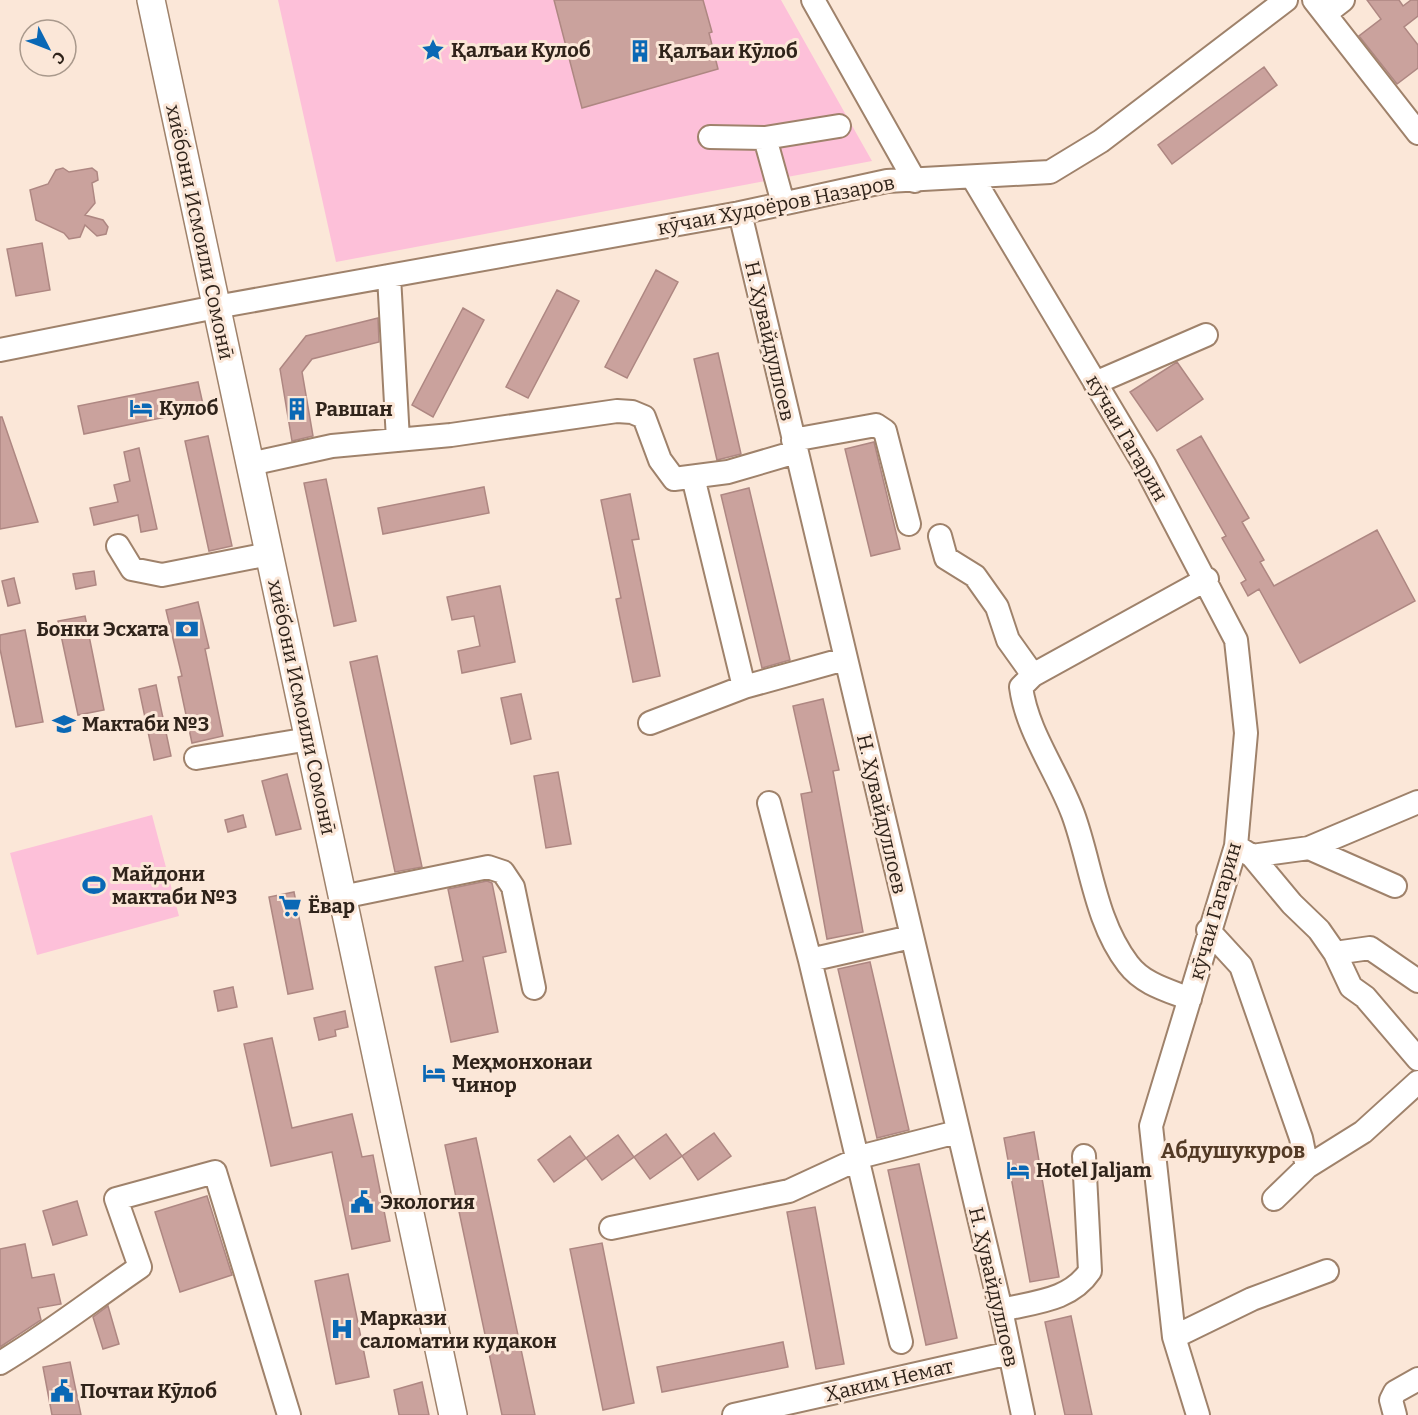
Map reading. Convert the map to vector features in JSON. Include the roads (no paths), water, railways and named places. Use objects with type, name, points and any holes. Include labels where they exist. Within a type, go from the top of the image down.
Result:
[{"type":"main road","name":"хиёбони Исмоили Сомонӣ","points":[[151,0],[453,1415]]},
{"type":"street","name":"кӯчаи Худоёров Назаров","points":[[0,350],[216,307],[740,213],[887,181],[1050,172],[1101,141],[1286,0]]},
{"type":"street","points":[[1343,0],[1319,7],[1418,132]]},
{"type":"street","points":[[818,2],[915,181]]},
{"type":"street","points":[[710,137],[765,138],[839,126]]},
{"type":"street","points":[[765,138],[783,203]]},
{"type":"street","name":"кӯчаи Гагарин","points":[[973,178],[1145,466],[1207,579],[1236,640],[1246,734],[1244,851],[1208,930],[1190,999],[1151,1126],[1174,1337],[1198,1415]]},
{"type":"street","name":"Н. Ҳувайдуллоев","points":[[740,213],[1001,1310],[1023,1415]]},
{"type":"street","points":[[390,276],[398,440]]},
{"type":"street","points":[[1095,383],[1206,335]]},
{"type":"street","points":[[250,464],[332,447],[617,411],[632,412],[644,417],[660,460],[674,479],[728,472],[795,446],[876,424],[885,431],[889,441],[909,524]]},
{"type":"street","points":[[693,477],[744,687]]},
{"type":"street","points":[[940,536],[946,558],[975,576],[997,607],[1008,640],[1033,675]]},
{"type":"street","points":[[118,546],[132,569],[162,575],[269,554]]},
{"type":"street","points":[[1190,999],[1146,982],[1128,965],[1110,936],[1073,813],[1024,710],[1021,687],[1033,675],[1207,579]]},
{"type":"street","points":[[650,723],[744,687],[845,659]]},
{"type":"street","points":[[196,758],[309,739]]},
{"type":"street","points":[[1244,851],[1309,848],[1418,802]]},
{"type":"street","points":[[769,803],[810,960],[900,1342]]},
{"type":"street","points":[[1309,848],[1395,886]]},
{"type":"street","points":[[1244,851],[1318,930],[1335,953],[1351,987],[1365,997],[1418,1059]]},
{"type":"street","points":[[342,897],[488,867],[503,872],[513,887],[534,988]]},
{"type":"street","points":[[1208,930],[1241,966],[1294,1118],[1307,1167]]},
{"type":"street","points":[[810,960],[911,937]]},
{"type":"street","points":[[1335,953],[1370,948],[1418,981]]},
{"type":"street","points":[[1274,1199],[1307,1167],[1363,1132],[1418,1082]]},
{"type":"street","points":[[611,1228],[789,1191],[856,1160],[957,1132]]},
{"type":"street","points":[[1001,1310],[1066,1295],[1081,1284],[1090,1272],[1084,1156]]},
{"type":"street","points":[[0,1363],[46,1336],[89,1301],[140,1267],[116,1199],[214,1172],[290,1415]]},
{"type":"street","points":[[1174,1337],[1252,1299],[1327,1271]]},
{"type":"street","name":"Ҳаким Немат","points":[[734,1415],[1010,1353]]},
{"type":"street","points":[[1395,1415],[1391,1400],[1395,1392],[1418,1379]]},
{"type":"place","name":"Қалъаи Кулоб","points":[[433,50]]},
{"type":"place","name":"Қалъаи Кӯлоб","points":[[640,51]]},
{"type":"place","name":"Кулоб","points":[[141,408]]},
{"type":"place","name":"Равшан","points":[[297,409]]},
{"type":"place","name":"Бонки Эсхата","points":[[187,629]]},
{"type":"place","name":"Мактаби №3","points":[[64,724]]},
{"type":"place","name":"Майдони мактаби №3","points":[[94,885]]},
{"type":"place","name":"Ёвар","points":[[290,906]]},
{"type":"place","name":"Меҳмонхонаи Чинор","points":[[434,1073]]},
{"type":"place","name":"Hotel Jaljam","points":[[1018,1170]]},
{"type":"place","name":"Экология","points":[[362,1202]]},
{"type":"place","name":"Маркази саломатии кудакон","points":[[342,1329]]},
{"type":"place","name":"Почтаи Кӯлоб","points":[[62,1391]]},
{"type":"district","name":"Абдушукуров","points":[[1233,1151]]}]
